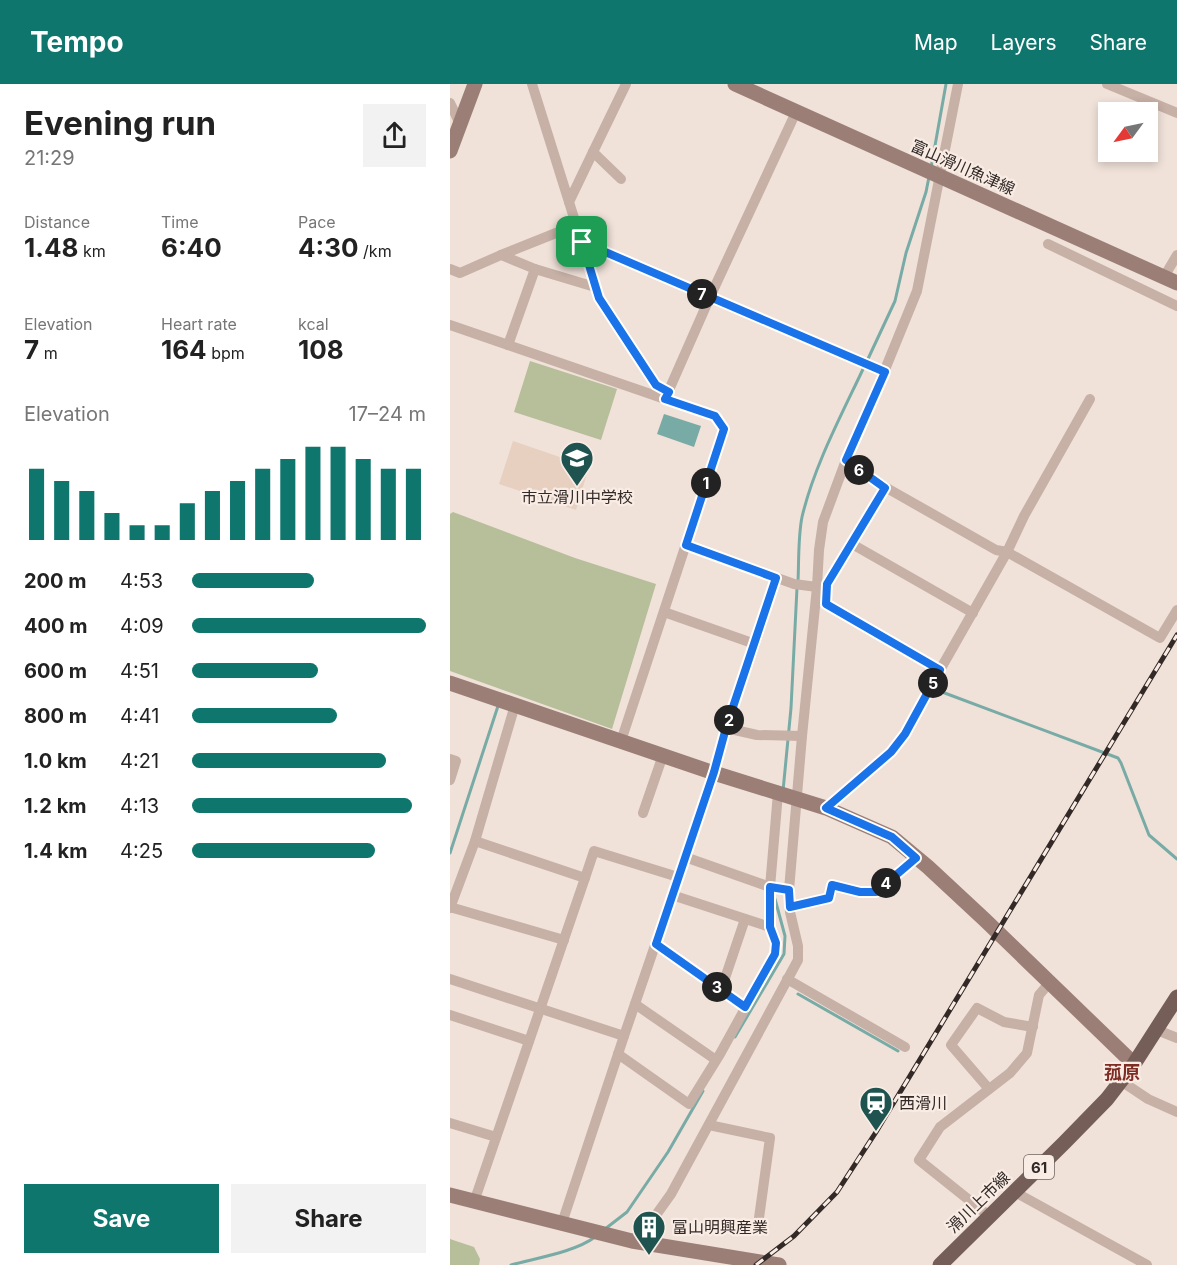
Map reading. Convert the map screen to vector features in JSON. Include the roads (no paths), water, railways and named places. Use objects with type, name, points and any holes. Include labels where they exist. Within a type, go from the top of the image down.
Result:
[{"type":"main road","name":"滑川上市線","points":[[940,1265],[1107,1099],[1134,1064],[1177,997]]},
{"type":"street","points":[[450,151],[475,84]]},
{"type":"street","points":[[532,84],[599,298],[656,385],[667,395]]},
{"type":"street","points":[[569,202],[626,84]]},
{"type":"street","name":"富山滑川魚津線","points":[[735,84],[764,89],[796,112],[1170,280]]},
{"type":"street","points":[[628,1240],[651,1222],[671,1194],[798,960],[798,946],[790,912],[789,890],[823,522],[846,460],[885,372],[917,291],[958,84]]},
{"type":"street","points":[[1107,84],[1129,88],[1177,113]]},
{"type":"street","points":[[450,104],[460,124]]},
{"type":"street","points":[[667,395],[796,112]]},
{"type":"street","points":[[593,152],[621,179]]},
{"type":"street","points":[[450,269],[460,273],[576,225]]},
{"type":"street","points":[[582,242],[885,372]]},
{"type":"street","points":[[1048,244],[1177,306]]},
{"type":"street","points":[[501,255],[535,269],[595,287]]},
{"type":"street","points":[[1170,280],[1177,255]]},
{"type":"street","points":[[508,345],[535,269]]},
{"type":"street","points":[[450,325],[667,395],[715,416],[724,429],[621,741]]},
{"type":"street","points":[[826,808],[891,752],[905,734],[1090,399]]},
{"type":"street","points":[[846,460],[885,488],[996,550],[1007,552],[1160,638],[1177,610]]},
{"type":"street","points":[[885,488],[827,584],[826,604],[940,670]]},
{"type":"street","points":[[852,544],[973,613]]},
{"type":"street","points":[[686,545],[794,584],[817,587]]},
{"type":"street","points":[[562,1223],[714,772],[726,728],[776,578]]},
{"type":"street","points":[[664,612],[755,644]]},
{"type":"street","points":[[450,683],[826,808],[892,837],[985,920],[1134,1064]]},
{"type":"street","points":[[515,705],[475,841],[455,877],[450,908],[564,940]]},
{"type":"street","points":[[726,728],[757,735],[802,736]]},
{"type":"street","points":[[643,813],[663,755]]},
{"type":"street","points":[[450,759],[456,761],[450,780]]},
{"type":"street","points":[[618,1054],[689,1104],[775,954],[776,943],[770,927],[770,887],[778,793]]},
{"type":"street","points":[[475,841],[585,878]]},
{"type":"street","points":[[474,1202],[594,851],[678,877]]},
{"type":"street","points":[[685,857],[770,887],[789,890]]},
{"type":"street","points":[[672,896],[770,927]]},
{"type":"street","points":[[721,990],[745,919]]},
{"type":"street","points":[[656,944],[745,1007]]},
{"type":"street","points":[[450,979],[624,1036]]},
{"type":"street","points":[[787,979],[905,1047]]},
{"type":"street","points":[[988,1216],[919,1160],[940,1127],[1010,1073],[1027,1053],[1039,995],[1050,982]]},
{"type":"street","points":[[635,1004],[716,1060]]},
{"type":"street","points":[[989,1089],[951,1045],[977,1008],[1004,1022],[1033,1027]]},
{"type":"street","points":[[450,1014],[529,1041]]},
{"type":"street","points":[[1157,1030],[1177,1038]]},
{"type":"street","points":[[1121,1081],[1148,1099],[1177,1112]]},
{"type":"street","points":[[450,1123],[496,1137]]},
{"type":"street","points":[[709,1125],[770,1138],[759,1218]]},
{"type":"street","points":[[1014,1191],[1147,1265]]},
{"type":"street","points":[[450,1196],[628,1240],[779,1265]]},
{"type":"lane","points":[[790,907],[829,898],[832,885],[860,892],[876,892],[916,858]]},
{"type":"water","points":[[664,414],[701,426],[694,447],[657,434]]},
{"type":"waterway","points":[[931,168],[946,84]]},
{"type":"waterway","points":[[867,361],[895,301],[906,253],[929,177]]},
{"type":"waterway","points":[[798,581],[800,532],[807,498],[829,440],[864,367]]},
{"type":"waterway","points":[[783,791],[791,708],[797,588]]},
{"type":"waterway","points":[[942,692],[1118,758],[1149,835],[1177,859]]},
{"type":"waterway","points":[[450,853],[498,706]]},
{"type":"waterway","points":[[735,1037],[784,954],[785,936],[775,899]]},
{"type":"waterway","points":[[798,994],[898,1051]]},
{"type":"waterway","points":[[605,1229],[627,1212],[668,1152],[703,1091]]},
{"type":"waterway","points":[[511,1265],[566,1251],[595,1237]]},
{"type":"railway","points":[[756,1265],[794,1236],[837,1192],[876,1132],[1177,635]]},
{"type":"place","name":"市立滑川中学校","points":[[577,487]]},
{"type":"place","name":"西滑川","points":[[876,1132]]},
{"type":"place","name":"富山明興産業","points":[[649,1256]]},
{"type":"district","name":"菰原","points":[[1122,1072]]}]
